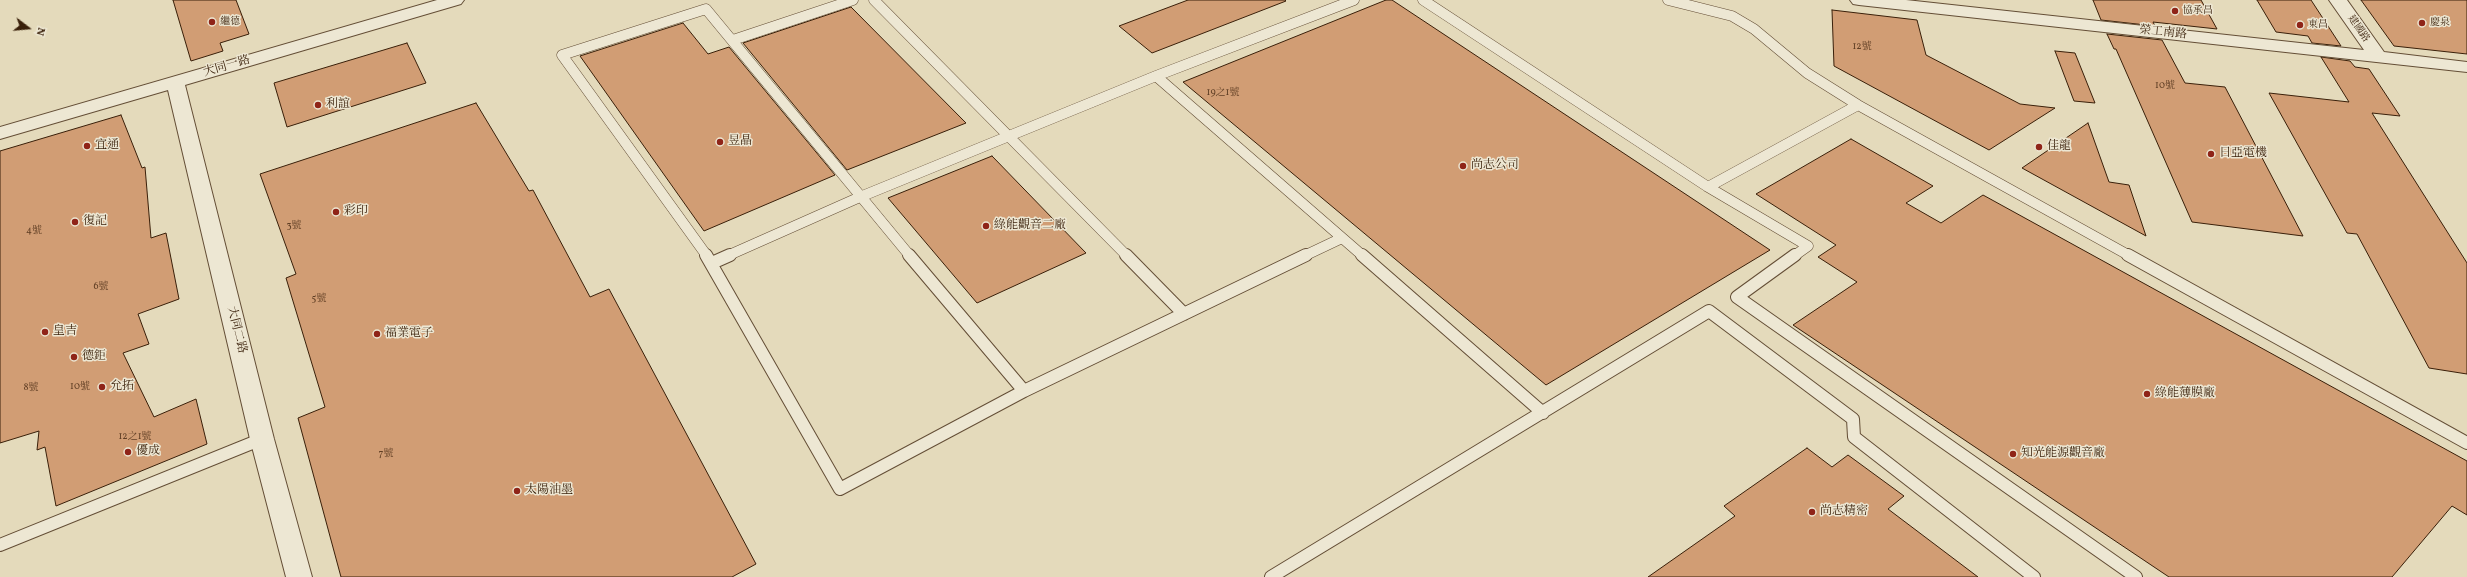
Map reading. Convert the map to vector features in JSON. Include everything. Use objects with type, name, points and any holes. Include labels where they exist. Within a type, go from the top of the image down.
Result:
[{"type":"street","name":"大同一路","points":[[0,133],[455,0]]},
{"type":"street","name":"榮工南路","points":[[1859,0],[2467,67]]},
{"type":"street","name":"建國路","points":[[2338,0],[2378,57]]},
{"type":"street","name":"大同二路","points":[[175,82],[262,439],[299,577]]},
{"type":"lane","points":[[733,40],[853,0]]},
{"type":"lane","points":[[874,0],[1184,314]]},
{"type":"lane","points":[[712,263],[860,197],[1156,76],[1354,0]]},
{"type":"lane","points":[[1423,0],[1708,187],[1808,246],[1737,297],[2136,577]]},
{"type":"lane","points":[[1668,0],[1732,16],[1754,29],[1807,73],[1858,105],[2467,443]]},
{"type":"lane","points":[[1024,391],[860,197],[733,40],[706,9],[562,55],[712,263],[840,489],[1024,391],[1342,238]]},
{"type":"lane","points":[[1156,76],[1543,413]]},
{"type":"lane","points":[[1708,187],[1858,105]]},
{"type":"lane","points":[[1271,577],[1709,311],[1853,419],[1854,437],[2034,577]]},
{"type":"lane","points":[[0,545],[262,439]]},
{"type":"building","name":"繼德","points":[[173,0],[236,0],[249,34],[220,43],[223,51],[191,61]]},
{"type":"building","points":[[1188,0],[1286,1],[1152,53],[1119,26]]},
{"type":"building","name":"尚志公司","points":[[1386,0],[1392,0],[1770,250],[1546,385],[1183,82]]},
{"type":"building","points":[[2093,0],[2201,0],[2217,29],[2153,22],[2155,26],[2101,20]]},
{"type":"building","name":"東昌","points":[[2257,0],[2311,0],[2341,46],[2312,43],[2308,36],[2276,32]]},
{"type":"building","name":"慶泉","points":[[2361,0],[2467,0],[2467,54],[2394,46]]},
{"type":"building","points":[[851,7],[966,123],[847,170],[743,43]]},
{"type":"building","name":"佳龍","points":[[1832,10],[1917,20],[1926,55],[2020,104],[2055,108],[1989,150],[1834,66]]},
{"type":"building","name":"昱晶","points":[[683,23],[708,54],[729,47],[835,175],[704,231],[580,56]]},
{"type":"building","name":"日亞電機","points":[[2107,34],[2162,40],[2185,83],[2225,87],[2303,236],[2192,222],[2116,49],[2114,49]]},
{"type":"building","name":"利誼","points":[[407,43],[426,83],[287,127],[274,83]]},
{"type":"building","points":[[2055,51],[2075,53],[2095,103],[2074,101]]},
{"type":"building","points":[[2321,57],[2350,61],[2355,67],[2369,69],[2400,116],[2372,113],[2467,263],[2467,374],[2429,368],[2357,234],[2347,233],[2269,93],[2349,102]]},
{"type":"building","points":[[476,103],[529,191],[533,190],[590,297],[609,289],[756,564],[732,577],[341,577],[298,418],[325,407],[286,278],[296,274],[260,174]]},
{"type":"building","points":[[121,115],[142,168],[145,167],[151,238],[166,233],[179,299],[138,314],[149,344],[123,353],[154,417],[196,399],[207,444],[56,506],[45,447],[37,450],[39,431],[0,443],[0,151]]},
{"type":"building","points":[[2088,123],[2109,182],[2129,185],[2146,236],[2022,168]]},
{"type":"building","name":"綠能薄膜廠","points":[[1851,139],[1933,186],[1906,203],[1941,223],[1983,195],[2467,461],[2467,515],[2452,506],[2392,577],[2169,577],[1793,325],[1857,282],[1818,257],[1836,245],[1756,194]]},
{"type":"building","name":"綠能觀音二廠","points":[[992,156],[1086,253],[977,303],[888,198]]},
{"type":"building","name":"尚志精密","points":[[1807,448],[1832,467],[1848,455],[1904,496],[1888,509],[1978,577],[1648,577],[1735,516],[1724,506]]},
{"type":"place","name":"協承昌","points":[[2175,11]]},
{"type":"place","name":"繼德","points":[[212,22]]},
{"type":"place","name":"慶泉","points":[[2422,23]]},
{"type":"place","name":"東昌","points":[[2300,25]]},
{"type":"place","name":"利誼","points":[[318,105]]},
{"type":"place","name":"昱晶","points":[[720,142]]},
{"type":"place","name":"宜通","points":[[87,146]]},
{"type":"place","name":"佳龍","points":[[2039,147]]},
{"type":"place","name":"日亞電機","points":[[2211,154]]},
{"type":"place","name":"尚志公司","points":[[1463,166]]},
{"type":"place","name":"彩印","points":[[336,212]]},
{"type":"place","name":"復記","points":[[75,222]]},
{"type":"place","name":"綠能觀音二廠","points":[[986,226]]},
{"type":"place","name":"皇吉","points":[[45,332]]},
{"type":"place","name":"福業電子","points":[[377,334]]},
{"type":"place","name":"德鉅","points":[[74,357]]},
{"type":"place","name":"允拓","points":[[102,387]]},
{"type":"place","name":"綠能薄膜廠","points":[[2147,394]]},
{"type":"place","name":"優成","points":[[128,452]]},
{"type":"place","name":"知光能源觀音廠","points":[[2013,454]]},
{"type":"place","name":"太陽油墨","points":[[517,491]]},
{"type":"place","name":"尚志精密","points":[[1812,512]]}]
